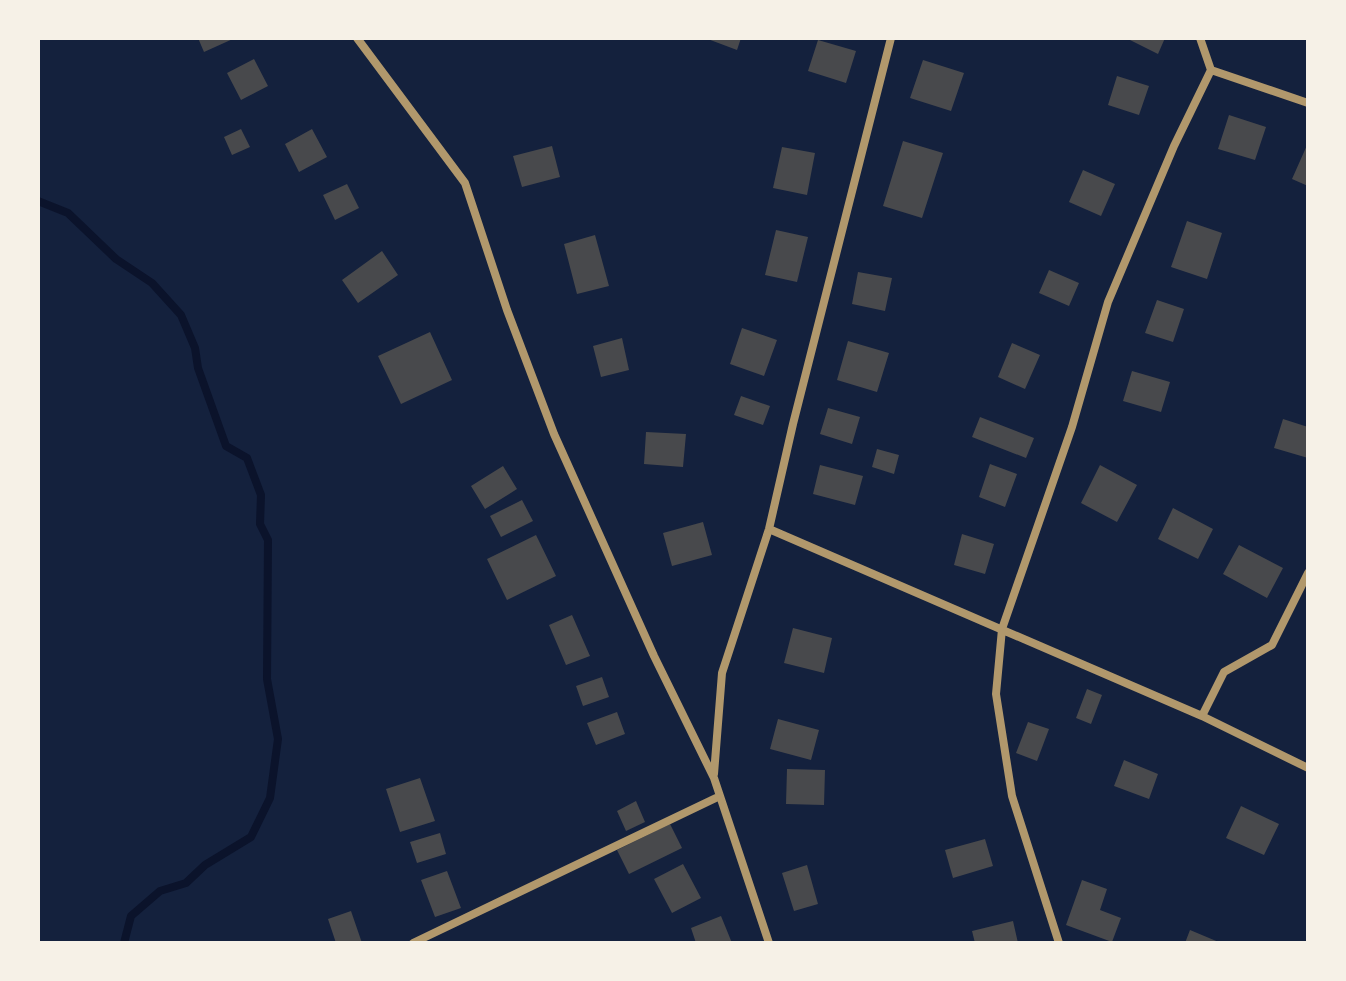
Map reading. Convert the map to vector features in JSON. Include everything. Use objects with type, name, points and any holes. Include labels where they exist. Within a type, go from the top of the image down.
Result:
[{"type":"street","points":[[357,38],[465,183],[507,310],[554,434],[654,656],[714,778],[769,943]]},
{"type":"street","points":[[714,778],[722,673],[769,529],[796,409],[891,38]]},
{"type":"street","points":[[1059,943],[1012,796],[996,694],[1002,629],[1072,427],[1108,302],[1174,146],[1211,70],[1200,38]]},
{"type":"street","points":[[1211,70],[1308,103]]},
{"type":"street","points":[[769,529],[1202,716],[1308,768]]},
{"type":"street","points":[[1202,716],[1224,672],[1272,645],[1308,573]]},
{"type":"street","points":[[413,943],[720,796]]},
{"type":"building","points":[[198,38],[235,38],[204,52]]},
{"type":"building","points":[[705,38],[741,38],[737,50]]},
{"type":"building","points":[[1126,38],[1165,38],[1158,54]]},
{"type":"building","points":[[818,40],[856,51],[846,83],[808,71]]},
{"type":"building","points":[[254,59],[268,86],[241,100],[227,73]]},
{"type":"building","points":[[923,60],[964,73],[951,111],[910,98]]},
{"type":"building","points":[[1117,76],[1149,86],[1139,115],[1108,105]]},
{"type":"building","points":[[1229,115],[1266,127],[1255,160],[1218,149]]},
{"type":"building","points":[[241,129],[250,147],[232,155],[224,137]]},
{"type":"building","points":[[312,129],[327,157],[299,172],[285,144]]},
{"type":"building","points":[[903,141],[943,153],[922,218],[883,206]]},
{"type":"building","points":[[1308,143],[1308,186],[1292,179]]},
{"type":"building","points":[[552,146],[560,177],[522,187],[513,156]]},
{"type":"building","points":[[782,147],[815,153],[807,195],[773,188]]},
{"type":"building","points":[[1083,170],[1115,184],[1101,216],[1069,202]]},
{"type":"building","points":[[347,184],[359,208],[335,220],[323,195]]},
{"type":"building","points":[[1187,221],[1222,233],[1207,279],[1171,267]]},
{"type":"building","points":[[776,230],[808,237],[797,282],[765,275]]},
{"type":"building","points":[[595,235],[609,286],[577,294],[564,244]]},
{"type":"building","points":[[382,251],[398,275],[358,303],[342,280]]},
{"type":"building","points":[[1049,270],[1079,283],[1069,306],[1039,293]]},
{"type":"building","points":[[858,272],[892,278],[885,311],[852,304]]},
{"type":"building","points":[[1157,300],[1184,309],[1173,342],[1145,333]]},
{"type":"building","points":[[742,328],[777,340],[764,376],[730,364]]},
{"type":"building","points":[[430,332],[452,380],[401,404],[378,356]]},
{"type":"building","points":[[622,338],[629,370],[601,377],[593,346]]},
{"type":"building","points":[[848,341],[889,353],[877,392],[837,380]]},
{"type":"building","points":[[1012,343],[1040,355],[1025,389],[998,377]]},
{"type":"building","points":[[1132,371],[1170,382],[1161,412],[1123,401]]},
{"type":"building","points":[[741,396],[770,406],[763,425],[734,415]]},
{"type":"building","points":[[828,408],[860,417],[852,444],[820,434]]},
{"type":"building","points":[[980,417],[1034,438],[1026,458],[972,437]]},
{"type":"building","points":[[1283,419],[1308,427],[1308,458],[1274,448]]},
{"type":"building","points":[[646,432],[686,434],[683,467],[644,464]]},
{"type":"building","points":[[877,449],[899,455],[894,474],[872,467]]},
{"type":"building","points":[[990,464],[1017,474],[1005,507],[979,497]]},
{"type":"building","points":[[820,465],[863,476],[855,505],[813,494]]},
{"type":"building","points":[[1100,465],[1137,485],[1117,522],[1081,503]]},
{"type":"building","points":[[503,466],[517,489],[485,509],[471,486]]},
{"type":"building","points":[[522,500],[533,521],[501,537],[490,516]]},
{"type":"building","points":[[1173,508],[1213,529],[1198,559],[1158,539]]},
{"type":"building","points":[[703,522],[712,555],[672,566],[663,533]]},
{"type":"building","points":[[962,534],[994,544],[985,574],[954,565]]},
{"type":"building","points":[[536,535],[556,576],[507,600],[487,559]]},
{"type":"building","points":[[1239,545],[1283,568],[1267,598],[1223,574]]},
{"type":"building","points":[[572,615],[590,656],[566,665],[549,625]]},
{"type":"building","points":[[793,628],[832,638],[824,673],[784,663]]},
{"type":"building","points":[[602,677],[609,697],[583,706],[576,686]]},
{"type":"building","points":[[1087,689],[1102,695],[1091,724],[1076,718]]},
{"type":"building","points":[[617,712],[625,734],[596,745],[587,723]]},
{"type":"building","points":[[778,719],[819,730],[811,760],[770,749]]},
{"type":"building","points":[[1028,722],[1049,729],[1037,761],[1016,753]]},
{"type":"building","points":[[1124,760],[1158,774],[1149,799],[1114,786]]},
{"type":"building","points":[[787,769],[825,770],[824,805],[786,804]]},
{"type":"building","points":[[420,778],[435,821],[400,832],[386,789]]},
{"type":"building","points":[[636,801],[645,822],[626,831],[617,811]]},
{"type":"building","points":[[1241,806],[1279,824],[1264,855],[1226,838]]},
{"type":"building","points":[[670,824],[682,848],[629,874],[617,850]]},
{"type":"building","points":[[440,833],[446,854],[417,863],[410,842]]},
{"type":"building","points":[[985,839],[993,866],[953,878],[945,850]]},
{"type":"building","points":[[683,864],[701,898],[672,913],[654,879]]},
{"type":"building","points":[[807,865],[818,904],[794,911],[782,873]]},
{"type":"building","points":[[447,871],[461,908],[435,917],[421,880]]},
{"type":"building","points":[[1082,880],[1107,889],[1100,910],[1121,918],[1112,942],[1066,925]]},
{"type":"building","points":[[351,911],[362,943],[336,943],[328,919]]},
{"type":"building","points":[[721,916],[732,943],[696,943],[691,928]]},
{"type":"building","points":[[1013,921],[1018,943],[975,943],[972,931]]},
{"type":"building","points":[[1190,930],[1221,943],[1185,943]]},
{"type":"waterway","points":[[38,201],[68,213],[116,259],[152,283],[181,315],[195,348],[198,368],[226,446],[247,458],[261,495],[260,524],[268,540],[267,679],[278,739],[270,798],[251,837],[205,865],[186,883],[160,891],[131,916],[124,943]]}]
